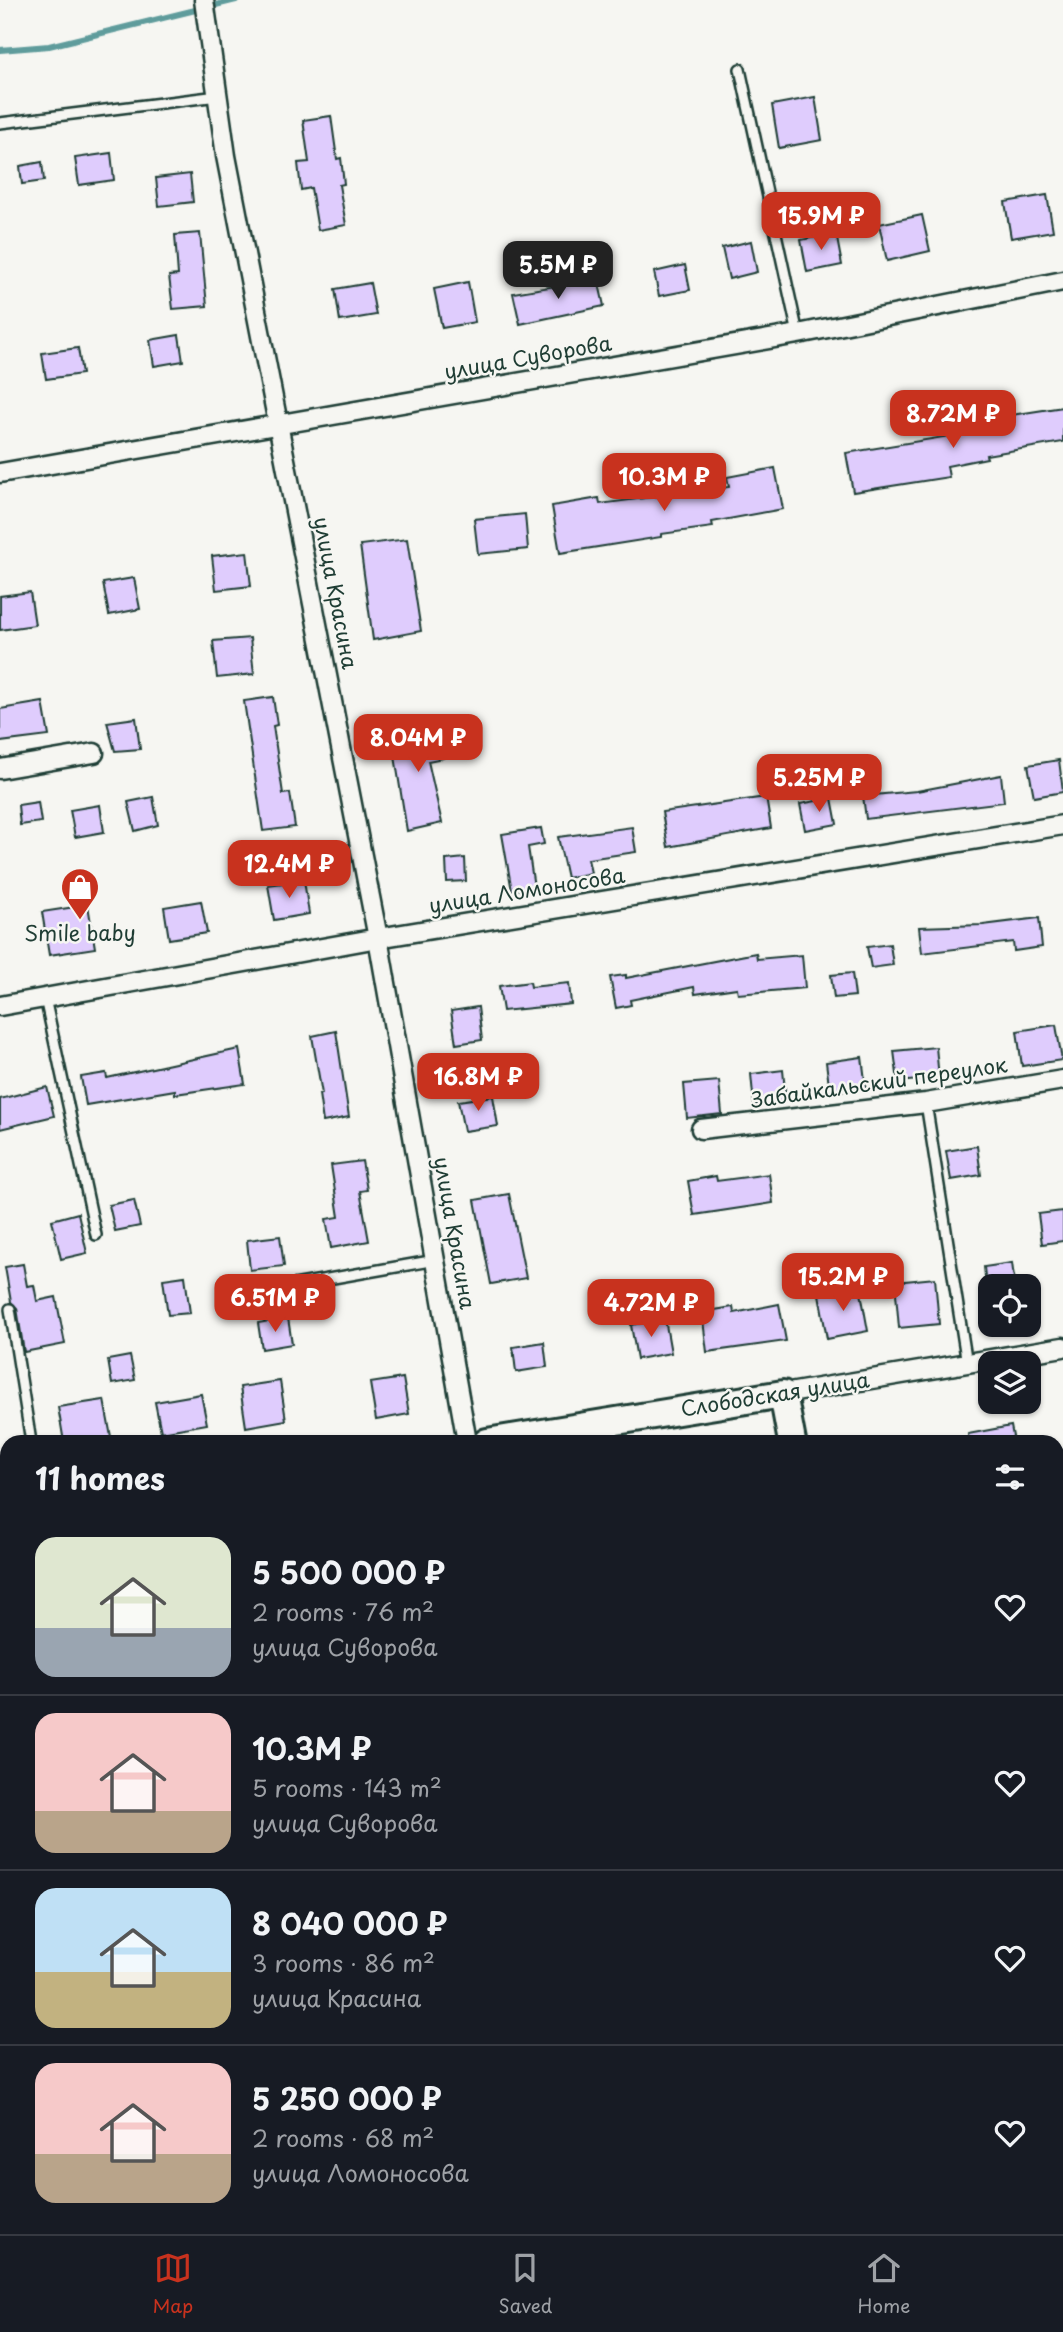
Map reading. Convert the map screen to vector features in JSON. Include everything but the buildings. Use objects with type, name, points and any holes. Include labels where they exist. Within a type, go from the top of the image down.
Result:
[{"type":"street","name":"улица Красина","points":[[204,0],[226,156],[378,938],[466,1435]]},
{"type":"street","name":"улица Суворова","points":[[0,473],[798,334],[1063,281]]},
{"type":"street","points":[[0,769],[94,753]]},
{"type":"street","name":"улица Ломоносова","points":[[0,1006],[378,938],[1063,825]]},
{"type":"street","name":"Забайкальский переулок","points":[[701,1129],[926,1103],[1063,1080]]},
{"type":"street","name":"Слободская улица","points":[[530,1435],[1063,1347]]},
{"type":"street","points":[[783,1394],[791,1435]]},
{"type":"lane","points":[[740,69],[798,334]]},
{"type":"lane","points":[[0,123],[218,96]]},
{"type":"lane","points":[[45,998],[96,1235]]},
{"type":"lane","points":[[926,1103],[967,1364]]},
{"type":"lane","points":[[265,1290],[436,1261]]},
{"type":"lane","points":[[10,1308],[30,1435]]},
{"type":"waterway","points":[[0,50],[49,46],[236,0]]},
{"type":"place","name":"Smile baby","points":[[80,921]]}]
